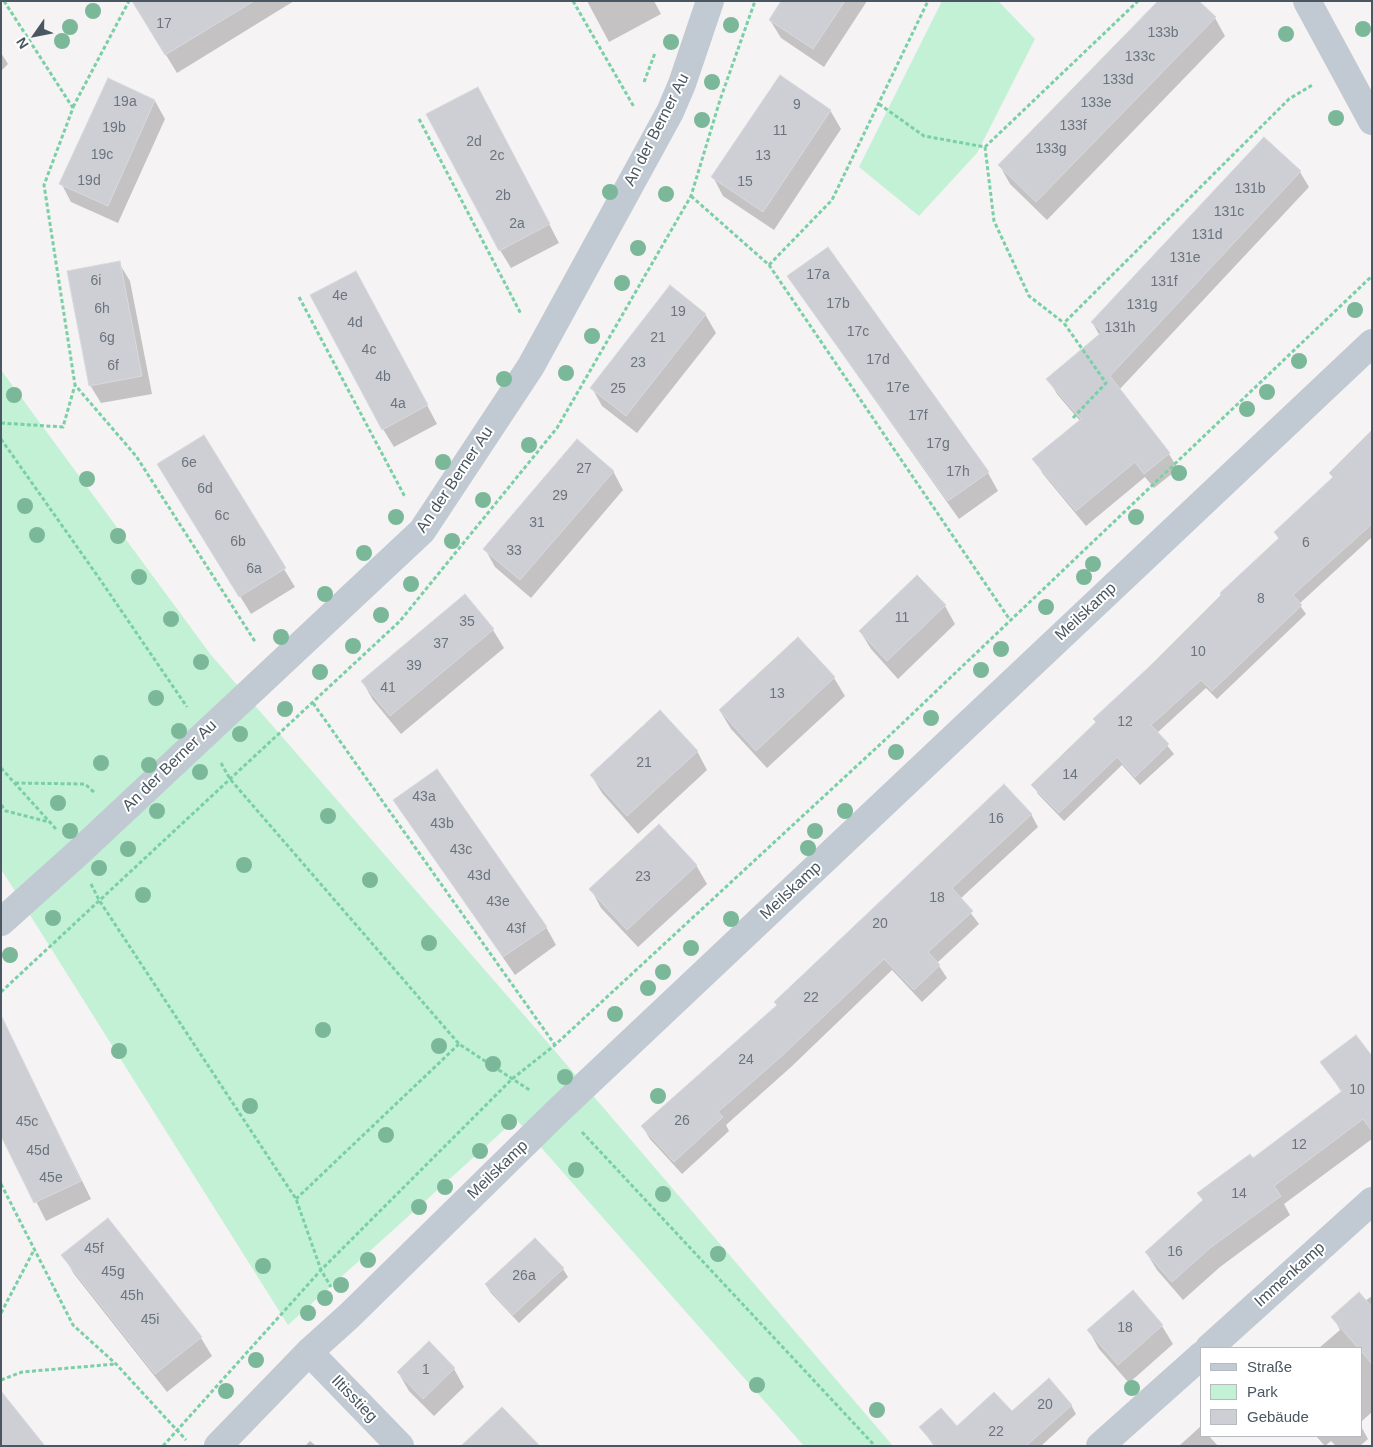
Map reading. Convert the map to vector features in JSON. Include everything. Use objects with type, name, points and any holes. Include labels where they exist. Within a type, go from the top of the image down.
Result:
[{"type":"street","name":"An der Berner Au","points":[[1,922],[78,854],[204,733],[422,531],[531,366],[670,112],[682,84],[710,1]]},
{"type":"street","points":[[1307,1],[1372,121]]},
{"type":"street","name":"Meilskamp","points":[[218,1446],[309,1352],[349,1316],[560,1109],[1372,343]]},
{"type":"street","name":"Immenkamp","points":[[1210,1347],[1372,1201]]},
{"type":"street","name":"Iltisstieg","points":[[309,1352],[400,1446]]},
{"type":"street","points":[[1100,1446],[1200,1356]]},
{"type":"path","points":[[1,423],[63,427],[75,384],[44,185],[73,108],[129,1]]},
{"type":"path","points":[[573,1],[635,108],[638,99]]},
{"type":"path","points":[[769,265],[832,200],[928,1]]},
{"type":"path","points":[[985,147],[1138,1]]},
{"type":"path","points":[[5,2],[73,108]]},
{"type":"path","points":[[641,90],[658,46]]},
{"type":"path","points":[[1064,323],[1289,100],[1342,66]]},
{"type":"path","points":[[878,104],[924,136],[985,147]]},
{"type":"path","points":[[419,119],[524,319],[528,310]]},
{"type":"path","points":[[985,147],[994,221],[1029,296],[1064,323],[1106,383],[1073,418]]},
{"type":"path","points":[[691,196],[769,265],[1010,620]]},
{"type":"path","points":[[163,1446],[321,1270],[512,1079],[555,1045],[888,738],[1372,276]]},
{"type":"path","points":[[299,297],[406,499],[412,491]]},
{"type":"path","points":[[75,384],[136,456],[257,646],[264,639]]},
{"type":"path","points":[[1,439],[100,578],[204,733],[230,779],[459,1044],[560,1109],[875,1446]]},
{"type":"path","points":[[312,703],[555,1045]]},
{"type":"path","points":[[1,768],[78,854],[99,900],[296,1199],[321,1270],[349,1316]]},
{"type":"path","points":[[15,783],[85,784],[99,797]]},
{"type":"path","points":[[1,805],[6,811],[51,822]]},
{"type":"path","points":[[296,1199],[459,1044]]},
{"type":"path","points":[[1,1184],[72,1325],[116,1364],[175,1432],[192,1446]]},
{"type":"path","points":[[1,1313],[34,1250]]},
{"type":"path","points":[[1,1380],[22,1372],[116,1364]]},
{"type":"green space","points":[[942,1],[998,1],[1035,39],[977,153],[919,216],[859,167]]},
{"type":"green space","points":[[1,370],[211,655],[530,1022],[893,1446],[804,1446],[516,1119],[288,1325],[1,869]]},
{"type":"building","points":[[132,1],[254,1],[165,55]]},
{"type":"building","points":[[781,1],[845,1],[813,49],[769,20]]},
{"type":"building","points":[[1158,1],[1199,1],[1216,17],[1036,202],[998,165]]},
{"type":"building","points":[[780,75],[831,110],[763,212],[711,177]]},
{"type":"building","points":[[108,78],[155,100],[108,206],[59,184]]},
{"type":"building","points":[[478,87],[550,224],[499,251],[426,114]]},
{"type":"building","points":[[1264,137],[1301,171],[1110,376],[1170,453],[1144,474],[1135,462],[1076,511],[1032,459],[1081,419],[1046,379],[1102,332],[1091,322]]},
{"type":"building","points":[[828,247],[989,472],[948,501],[787,276]]},
{"type":"building","points":[[120,261],[142,376],[89,386],[67,271]]},
{"type":"building","points":[[356,271],[428,405],[382,430],[310,295]]},
{"type":"building","points":[[670,285],[706,314],[626,416],[590,388]]},
{"type":"building","points":[[1372,430],[1372,524],[1293,595],[1302,605],[1212,691],[1201,680],[1151,725],[1169,744],[1135,777],[1117,757],[1059,813],[1031,785],[1096,722],[1093,719],[1150,666],[1221,595],[1220,593],[1279,538],[1274,532],[1333,477],[1329,473]]},
{"type":"building","points":[[204,435],[286,568],[239,597],[157,464]]},
{"type":"building","points":[[577,439],[614,471],[520,580],[483,549]]},
{"type":"building","points":[[917,575],[946,605],[887,661],[859,631]]},
{"type":"building","points":[[465,594],[494,629],[390,716],[361,681]]},
{"type":"building","points":[[798,637],[835,677],[756,751],[719,710]]},
{"type":"building","points":[[660,710],[698,751],[627,816],[590,775]]},
{"type":"building","points":[[437,769],[547,927],[503,957],[393,800]]},
{"type":"building","points":[[1004,784],[1032,814],[952,888],[973,911],[928,952],[940,965],[914,990],[884,959],[784,1054],[718,1112],[723,1117],[674,1162],[641,1126],[777,1005],[774,1002]]},
{"type":"building","points":[[659,824],[697,865],[627,930],[589,889]]},
{"type":"building","points":[[1,1015],[81,1181],[34,1203],[1,1136]]},
{"type":"building","points":[[1356,1035],[1372,1056],[1372,1131],[1363,1119],[1274,1186],[1281,1196],[1210,1248],[1172,1282],[1145,1252],[1203,1200],[1197,1193],[1250,1154],[1253,1158],[1342,1091],[1320,1062]]},
{"type":"building","points":[[108,1218],[202,1337],[155,1374],[61,1255]]},
{"type":"building","points":[[535,1238],[564,1268],[513,1315],[485,1284]]},
{"type":"building","points":[[1133,1290],[1163,1325],[1118,1365],[1087,1330]]},
{"type":"building","points":[[1359,1292],[1372,1307],[1372,1364],[1363,1353],[1363,1347],[1357,1347],[1331,1317]]},
{"type":"building","points":[[429,1341],[455,1368],[423,1399],[397,1372]]},
{"type":"building","points":[[1049,1378],[1072,1405],[1026,1446],[936,1446],[919,1427],[941,1408],[957,1426],[994,1392],[1012,1411]]},
{"type":"building","points":[[1,1391],[45,1446],[1,1446]]},
{"type":"building","points":[[502,1407],[540,1446],[461,1446]]}]
